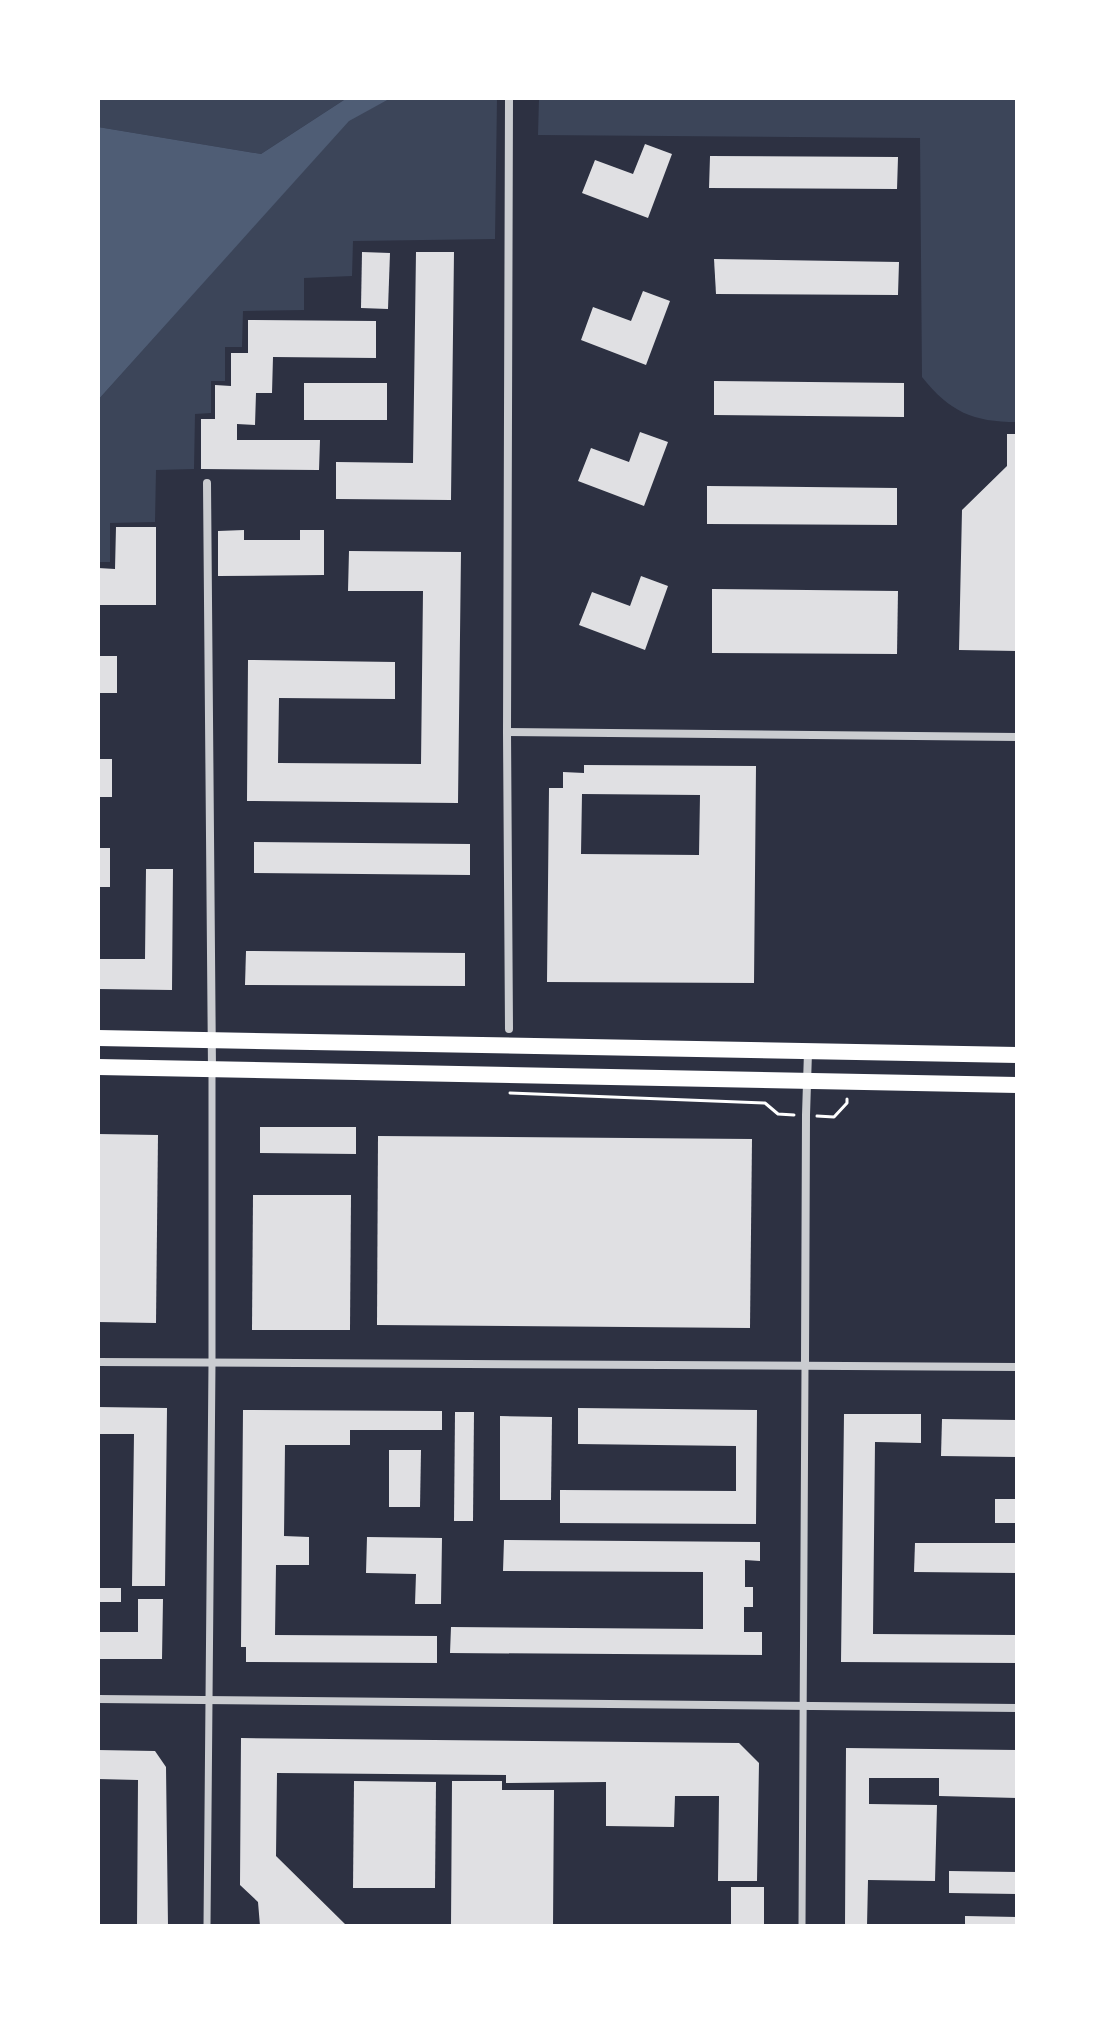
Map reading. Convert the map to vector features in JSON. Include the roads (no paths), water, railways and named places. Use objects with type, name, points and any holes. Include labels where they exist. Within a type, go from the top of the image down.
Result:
[{"type":"highway","points":[[98,1038],[1017,1055]]},
{"type":"highway","points":[[98,1067],[1017,1085]]},
{"type":"street","points":[[509,98],[509,1029]]},
{"type":"street","points":[[207,483],[212,1041],[207,1926]]},
{"type":"street","points":[[507,732],[1017,737]]},
{"type":"street","points":[[802,1926],[808,1052]]},
{"type":"street","points":[[98,1362],[1017,1367]]},
{"type":"street","points":[[98,1699],[1017,1708]]}]
